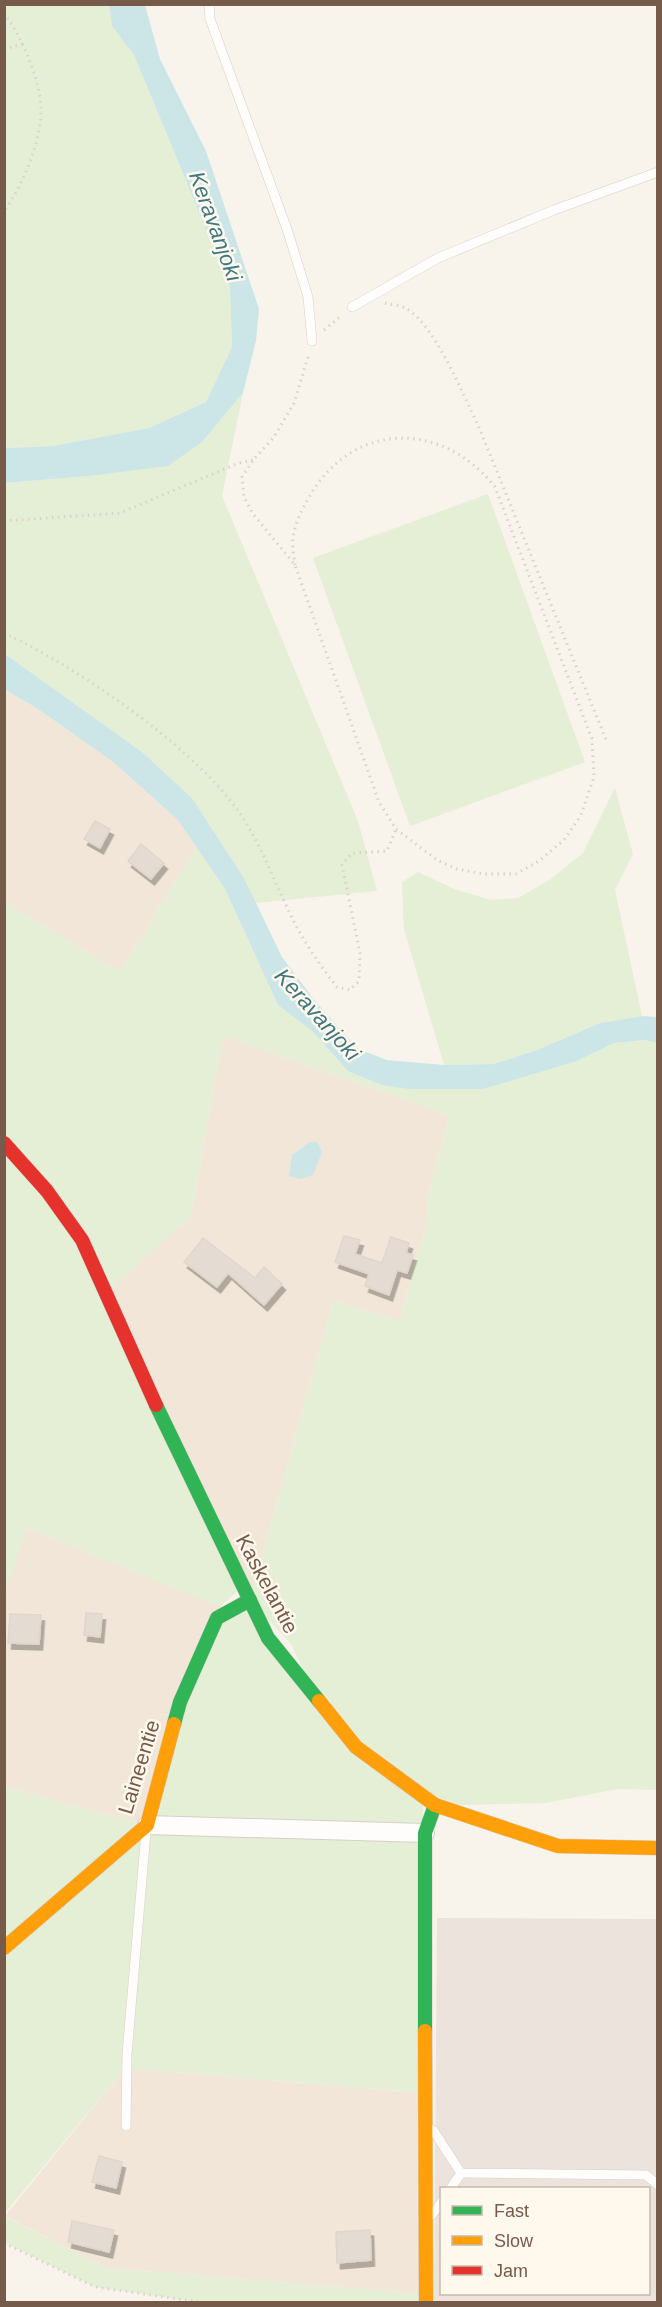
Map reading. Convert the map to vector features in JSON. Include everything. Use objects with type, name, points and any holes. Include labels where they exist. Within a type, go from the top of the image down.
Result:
[{"type":"street","name":"Kaskelantie","points":[[4,1143],[47,1191],[82,1240],[148,1389],[268,1638],[356,1747],[435,1805],[558,1846],[657,1848]]},
{"type":"street","name":"Laineentie","points":[[4,1948],[147,1825],[180,1702],[217,1618],[250,1600]]},
{"type":"street","points":[[426,2302],[425,1833],[435,1805]]},
{"type":"street","points":[[147,1825],[425,1833]]},
{"type":"lane","points":[[208,4],[210,19],[288,232],[308,297],[312,340]]},
{"type":"lane","points":[[352,307],[438,258],[554,210],[657,172]]},
{"type":"lane","points":[[126,2126],[127,2054],[147,1825]]},
{"type":"lane","points":[[425,2118],[461,2173]]},
{"type":"lane","points":[[461,2173],[646,2175],[657,2185]]},
{"type":"lane","points":[[451,2187],[461,2173]]},
{"type":"lane","points":[[426,2224],[440,2203]]},
{"type":"path","points":[[4,13],[23,44],[32,68],[41,109],[31,162],[4,211]]},
{"type":"path","points":[[4,49],[23,44]]},
{"type":"path","points":[[295,565],[253,514],[244,497],[242,477],[254,459],[274,437],[294,403],[312,340],[352,307],[378,302],[406,307],[427,326],[478,425],[607,742]]},
{"type":"path","points":[[412,437],[452,448],[480,467],[495,487],[592,739],[594,777],[581,815],[564,840],[539,861],[516,874],[483,874],[456,869],[437,860],[396,829],[379,802],[295,565],[293,535],[300,513],[318,482],[342,457],[381,438],[412,437]]},
{"type":"path","points":[[4,521],[120,513],[238,463],[254,459]]},
{"type":"path","points":[[4,633],[38,649],[130,710],[209,776],[237,810],[307,945],[337,987],[350,990],[359,981],[360,953],[342,866],[352,853],[387,851],[396,829]]},
{"type":"path","points":[[4,2243],[94,2287],[200,2302]]},
{"type":"shaded area","points":[[4,690],[38,709],[113,762],[177,819],[196,847],[120,972],[5,902]]},
{"type":"shaded area","points":[[223,1036],[449,1115],[427,1201],[428,1218],[399,1321],[333,1301],[250,1600],[105,1293],[191,1217]]},
{"type":"shaded area","points":[[27,1528],[231,1611],[147,1825],[5,1787],[4,1591]]},
{"type":"shaded area","points":[[437,1918],[657,1919],[657,2302],[434,2302]]},
{"type":"shaded area","points":[[125,2068],[425,2093],[426,2294],[107,2268],[5,2216]]},
{"type":"green space","points":[[4,5],[109,5],[112,26],[134,55],[230,287],[232,347],[206,402],[149,428],[53,446],[5,448]]},
{"type":"green space","points":[[243,393],[222,496],[358,821],[377,891],[256,903],[244,878],[192,798],[142,752],[5,654],[5,483],[89,476],[202,442]]},
{"type":"green space","points":[[488,494],[585,762],[410,826],[313,558]]},
{"type":"green space","points":[[615,788],[633,854],[615,890],[642,1016],[600,1023],[537,1050],[494,1064],[444,1065],[404,929],[402,882],[418,872],[454,889],[491,900],[518,898],[551,879],[583,853]]},
{"type":"green space","points":[[196,847],[225,889],[278,1005],[312,1031],[348,1071],[577,1061],[614,1043],[645,1040],[657,1043],[657,1790],[618,1789],[545,1803],[423,1806],[425,2093],[125,2068],[5,2213],[5,1787],[147,1825],[217,1619],[250,1600],[333,1301],[399,1321],[428,1218],[427,1201],[449,1115],[223,1036],[191,1217],[105,1293],[243,1586],[220,1607],[27,1528],[5,1591],[5,902],[120,972]],"holes":[[[252,1602],[292,1645],[313,1692]]]},
{"type":"green space","points":[[4,2216],[107,2268],[426,2294],[426,2302],[199,2302],[95,2287],[5,2243]]},
{"type":"water","name":"Keravanjoki","points":[[109,5],[145,5],[160,59],[206,151],[259,309],[256,341],[243,393],[202,442],[168,466],[5,483],[5,448],[53,446],[149,428],[206,402],[232,347],[230,287],[134,55],[112,26]]},
{"type":"water","name":"Keravanjoki","points":[[5,654],[142,752],[192,798],[244,878],[282,957],[315,1001],[358,1049],[387,1060],[444,1065],[494,1064],[537,1050],[600,1023],[642,1016],[657,1017],[657,1043],[645,1040],[614,1043],[577,1061],[483,1089],[410,1089],[382,1085],[348,1071],[312,1031],[278,1005],[225,889],[177,819],[113,762],[38,709],[5,690]]},
{"type":"water","points":[[310,1142],[317,1142],[322,1152],[313,1175],[300,1179],[289,1176],[292,1155]]},
{"type":"building","points":[[95,821],[110,829],[100,848],[84,839]]},
{"type":"building","points":[[141,844],[164,863],[151,879],[128,861]]},
{"type":"building","points":[[344,1236],[360,1240],[355,1254],[382,1263],[391,1237],[409,1243],[406,1253],[413,1255],[407,1273],[397,1270],[389,1295],[365,1286],[369,1274],[335,1262]]},
{"type":"building","points":[[203,1238],[255,1278],[264,1267],[282,1284],[264,1305],[228,1273],[217,1287],[184,1262]]},
{"type":"building","points":[[86,1613],[102,1614],[100,1637],[84,1635]]},
{"type":"building","points":[[10,1614],[41,1615],[39,1644],[8,1643]]},
{"type":"building","points":[[99,2156],[122,2162],[116,2188],[92,2182]]},
{"type":"building","points":[[72,2221],[114,2230],[109,2252],[68,2242]]},
{"type":"building","points":[[370,2230],[371,2260],[337,2263],[336,2232]]},
{"type":"traffic: fast","points":[[156,1405],[268,1638],[319,1701]]},
{"type":"traffic: fast","points":[[174,1724],[180,1702],[217,1618],[250,1600]]},
{"type":"traffic: fast","points":[[425,2031],[425,1833],[435,1805]]},
{"type":"traffic: slow","points":[[319,1701],[356,1747],[435,1805],[558,1846],[658,1848]]},
{"type":"traffic: slow","points":[[4,1948],[147,1825],[174,1724]]},
{"type":"traffic: slow","points":[[425,2031],[426,2302]]},
{"type":"traffic: jam","points":[[4,1143],[47,1191],[82,1240],[156,1405]]}]
